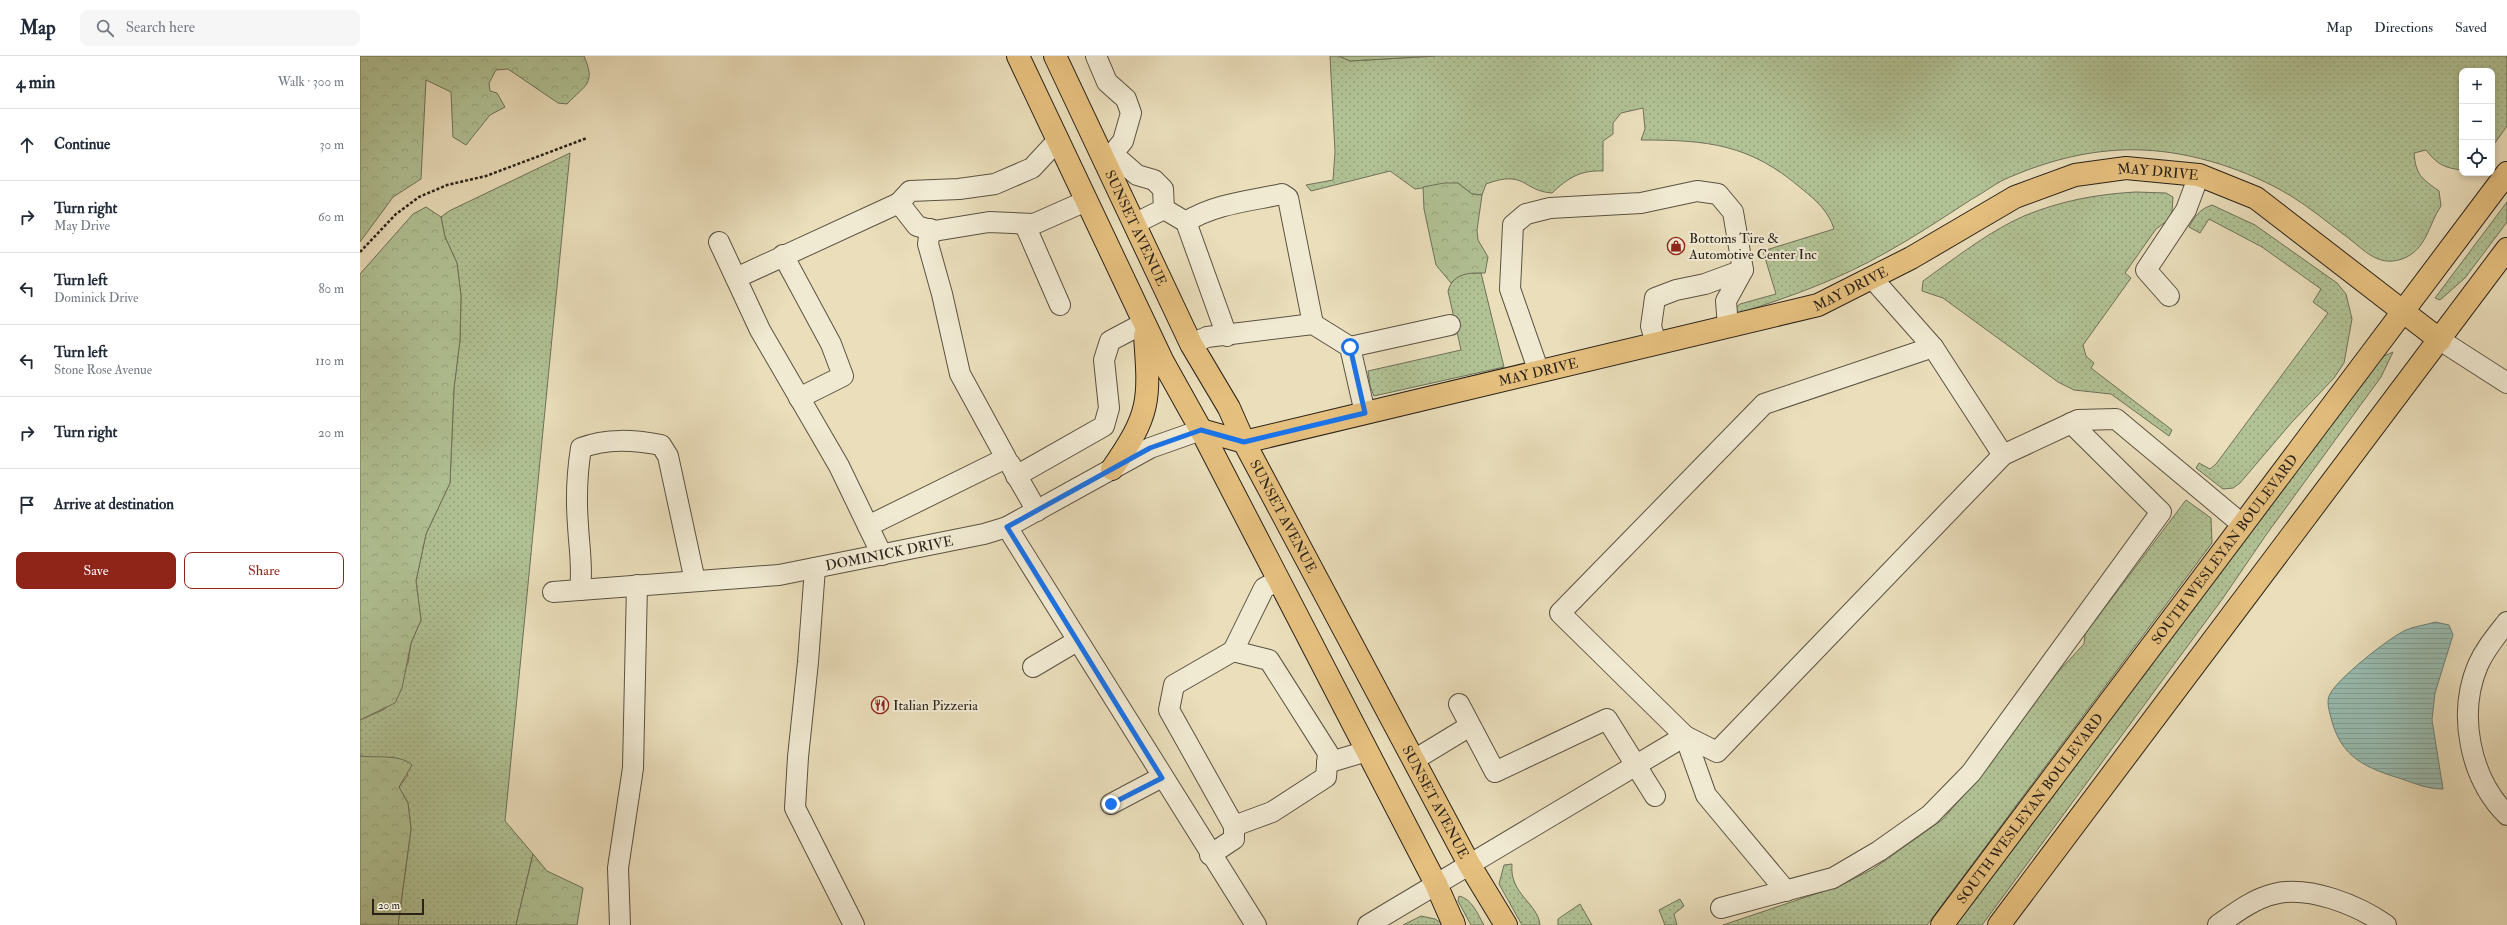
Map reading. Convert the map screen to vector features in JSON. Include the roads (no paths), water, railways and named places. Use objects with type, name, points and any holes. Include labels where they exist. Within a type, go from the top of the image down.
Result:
[{"type":"main road","points":[[1018,56],[1162,360],[1201,430],[1367,750],[1436,884],[1453,924]]},
{"type":"main road","name":"SUNSET AVENUE","points":[[1055,56],[1110,159],[1134,224],[1191,344],[1228,408],[1244,442],[1469,864],[1506,925]]},
{"type":"main road","name":"MAY DRIVE","points":[[1201,430],[1244,442],[1818,305],[1911,258],[2015,197],[2075,175],[2126,168],[2199,175],[2256,198],[2440,340]]},
{"type":"main road","name":"SOUTH WESLEYAN BOULEVARD","points":[[1942,925],[2507,173]]},
{"type":"main road","points":[[1998,925],[2440,340],[2507,249]]},
{"type":"main road","points":[[1112,469],[1135,435],[1144,414],[1148,379],[1144,323]]},
{"type":"street","points":[[1096,56],[1106,82],[1126,99],[1131,114],[1123,141],[1110,159],[1137,175],[1154,180],[1163,189],[1164,209]]},
{"type":"street","points":[[736,278],[783,255],[899,203],[910,191],[959,189],[994,184],[1032,168],[1058,140]]},
{"type":"street","points":[[2169,296],[2146,270],[2186,210],[2199,175]]},
{"type":"street","points":[[1538,372],[1510,289],[1513,225],[1526,214],[1550,208],[1641,204],[1697,191],[1718,194],[1734,212],[1743,270],[1726,301],[1728,327]]},
{"type":"street","points":[[1186,222],[1201,212],[1209,210],[1282,194],[1288,198],[1313,324]]},
{"type":"street","points":[[899,203],[917,226],[930,229],[989,222],[1024,225],[1034,224],[1086,201]]},
{"type":"street","points":[[1164,209],[1186,222],[1227,336]]},
{"type":"street","points":[[1134,224],[1164,209]]},
{"type":"street","points":[[1024,225],[1060,305]]},
{"type":"street","points":[[930,229],[928,244],[942,294],[960,374],[1037,511]]},
{"type":"street","points":[[719,242],[760,330],[838,466],[882,555]]},
{"type":"street","points":[[783,255],[831,344],[843,376],[799,398]]},
{"type":"street","points":[[1656,344],[1651,326],[1655,298],[1676,290],[1705,284],[1743,270]]},
{"type":"street","points":[[1872,278],[1933,347],[2003,455]]},
{"type":"street","points":[[1016,476],[1104,426],[1109,408],[1104,360],[1110,341],[1144,323]]},
{"type":"street","points":[[1191,344],[1207,337],[1227,336],[1313,324],[1350,347],[1450,325]]},
{"type":"street","points":[[2440,340],[2507,383]]},
{"type":"street","points":[[1350,347],[1365,413]]},
{"type":"street","points":[[1933,347],[1764,404],[1560,613],[1685,736],[1717,752],[2003,455],[2078,420],[2116,419],[2244,525]]},
{"type":"street","points":[[1721,908],[1833,878],[1879,851],[1930,814],[1970,773],[2161,512],[2071,423]]},
{"type":"street","name":"DOMINICK DRIVE","points":[[553,592],[779,575],[882,555],[1007,527],[1150,448],[1201,430]]},
{"type":"street","points":[[580,590],[583,571],[578,525],[579,464],[581,448],[599,441],[640,441],[661,445],[668,456],[695,581]]},
{"type":"street","points":[[868,526],[1006,458]]},
{"type":"street","points":[[1007,527],[1210,855],[1256,925]]},
{"type":"street","points":[[815,568],[806,692],[798,757],[795,808],[854,925]]},
{"type":"street","points":[[1210,855],[1234,839],[1234,826],[1169,710],[1174,685],[1233,650],[1264,588],[1279,580]]},
{"type":"street","points":[[620,925],[618,868],[633,768],[637,585]]},
{"type":"street","points":[[2507,622],[2489,646],[2478,665],[2470,698],[2470,740],[2475,766],[2487,790],[2507,815]]},
{"type":"street","points":[[1033,667],[1077,641]]},
{"type":"street","points":[[1233,650],[1269,660],[1328,753],[1326,777],[1272,812],[1234,826]]},
{"type":"street","points":[[1459,704],[1495,772],[1607,719],[1655,796]]},
{"type":"street","points":[[1414,760],[1470,726]]},
{"type":"street","points":[[1368,925],[1685,736]]},
{"type":"street","points":[[1685,736],[1706,795],[1786,891]]},
{"type":"street","points":[[1327,763],[1367,750]]},
{"type":"street","points":[[1111,804],[1162,778]]},
{"type":"street","points":[[2218,925],[2241,908],[2274,894],[2312,893],[2367,912],[2386,925]]},
{"type":"water","points":[[2435,622],[2449,625],[2453,635],[2435,693],[2432,720],[2443,789],[2422,786],[2389,775],[2366,765],[2357,759],[2348,752],[2335,732],[2328,703],[2330,694],[2343,678],[2377,649],[2406,630]]},
{"type":"place","name":"Bottoms Tire & Automotive Center Inc","points":[[1676,246]]},
{"type":"place","name":"Italian Pizzeria","points":[[880,705]]}]
